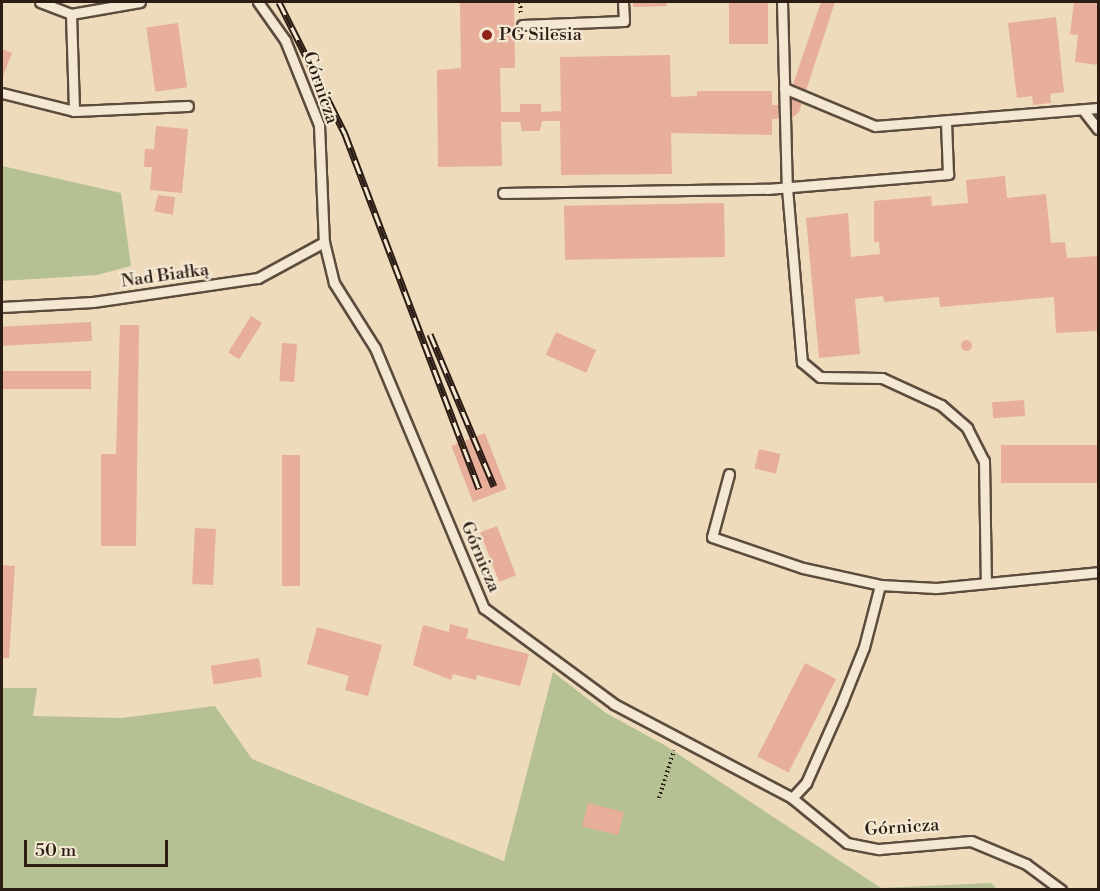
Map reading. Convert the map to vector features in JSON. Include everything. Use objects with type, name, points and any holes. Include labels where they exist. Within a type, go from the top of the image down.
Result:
[{"type":"lane","points":[[40,2],[71,14],[140,2]]},
{"type":"lane","name":"Górnicza","points":[[258,2],[285,40],[319,125],[324,243],[334,283],[375,348],[484,608],[614,704],[792,798],[838,839],[857,847],[879,849],[971,841],[1026,864],[1061,890]]},
{"type":"lane","points":[[522,26],[624,21],[623,2]]},
{"type":"lane","points":[[782,2],[787,188],[802,362],[820,377],[889,381],[940,405],[968,429],[984,461],[986,583]]},
{"type":"lane","points":[[71,14],[74,111]]},
{"type":"lane","points":[[784,88],[875,126],[1098,108]]},
{"type":"lane","points":[[2,93],[74,111],[188,106]]},
{"type":"lane","points":[[1083,110],[1098,129]]},
{"type":"lane","points":[[503,193],[787,188],[948,174],[946,121]]},
{"type":"lane","name":"Nad Białką","points":[[2,308],[93,302],[258,278],[324,243]]},
{"type":"lane","points":[[729,474],[712,537],[803,568],[880,585],[936,588],[1098,572]]},
{"type":"lane","points":[[792,798],[806,783],[842,702],[864,647],[880,585]]},
{"type":"path","points":[[659,798],[679,738]]},
{"type":"green space","points":[[2,166],[121,193],[131,266],[97,275],[2,281]]},
{"type":"green space","points":[[553,672],[606,713],[666,746],[881,888],[991,883],[997,889],[2,890],[2,688],[37,688],[33,716],[122,718],[215,706],[252,759],[504,861]]},
{"type":"building","points":[[514,2],[515,68],[500,68],[501,112],[520,112],[520,104],[541,104],[541,112],[561,111],[560,57],[670,55],[671,97],[697,96],[697,91],[772,91],[772,105],[786,105],[821,2],[835,2],[799,112],[792,118],[772,119],[772,135],[671,133],[672,174],[561,175],[560,121],[542,121],[540,131],[522,131],[520,122],[501,122],[502,166],[438,167],[437,70],[461,68],[460,3]]},
{"type":"building","points":[[633,2],[666,2],[667,6],[633,7]]},
{"type":"building","points":[[729,2],[768,2],[768,44],[729,44]]},
{"type":"building","points":[[1074,2],[1098,2],[1098,65],[1075,62],[1078,35],[1070,34]]},
{"type":"building","points":[[1056,17],[1064,92],[1050,94],[1051,103],[1033,105],[1032,96],[1017,98],[1008,23]]},
{"type":"building","points":[[178,23],[187,87],[155,92],[146,27]]},
{"type":"building","points":[[2,49],[12,53],[2,79]]},
{"type":"building","points":[[156,126],[188,129],[182,193],[150,190],[152,167],[144,167],[145,149],[154,149]]},
{"type":"building","points":[[1005,176],[1007,198],[1046,194],[1051,243],[1065,242],[1067,258],[1098,256],[1098,331],[1056,333],[1054,297],[940,307],[939,297],[884,302],[883,296],[855,299],[860,354],[819,358],[806,218],[848,213],[851,257],[880,254],[879,242],[874,242],[874,201],[931,196],[932,206],[968,203],[966,180]]},
{"type":"building","points":[[158,195],[175,197],[173,215],[154,211]]},
{"type":"building","points":[[724,203],[725,257],[565,260],[564,206]]},
{"type":"building","points":[[251,316],[262,323],[239,359],[228,352]]},
{"type":"building","points":[[91,322],[92,341],[3,346],[2,327]]},
{"type":"building","points":[[120,325],[139,325],[136,546],[101,546],[101,454],[116,454]]},
{"type":"building","points":[[556,332],[596,350],[586,373],[546,355]]},
{"type":"building","points":[[966,340],[970,341],[970,349],[966,350],[962,349],[961,345],[962,341]]},
{"type":"building","points":[[282,343],[297,344],[294,382],[279,381]]},
{"type":"building","points":[[2,371],[91,371],[91,389],[2,389]]},
{"type":"building","points":[[1024,400],[1025,416],[993,418],[992,402]]},
{"type":"building","points":[[485,433],[507,489],[473,502],[451,446]]},
{"type":"building","points":[[1001,445],[1098,445],[1098,483],[1001,483]]},
{"type":"building","points":[[759,449],[780,454],[776,473],[755,468]]},
{"type":"building","points":[[282,455],[300,455],[300,586],[282,586]]},
{"type":"building","points":[[497,526],[516,575],[499,582],[480,532]]},
{"type":"building","points":[[195,528],[216,529],[213,585],[192,584]]},
{"type":"building","points":[[2,565],[15,566],[9,658],[2,658]]},
{"type":"building","points":[[450,624],[469,629],[466,638],[529,654],[520,686],[477,675],[476,680],[453,674],[451,680],[413,665],[423,625],[449,632]]},
{"type":"building","points":[[317,627],[382,645],[368,696],[345,690],[349,676],[307,664]]},
{"type":"building","points":[[259,658],[262,677],[214,684],[211,666]]},
{"type":"building","points":[[805,663],[836,679],[789,772],[757,757]]},
{"type":"building","points":[[588,803],[624,812],[618,835],[582,826]]},
{"type":"railway","points":[[279,2],[345,134],[479,489]]},
{"type":"railway","points":[[430,334],[494,486]]},
{"type":"place","name":"PG Silesia","points":[[487,35]]}]
